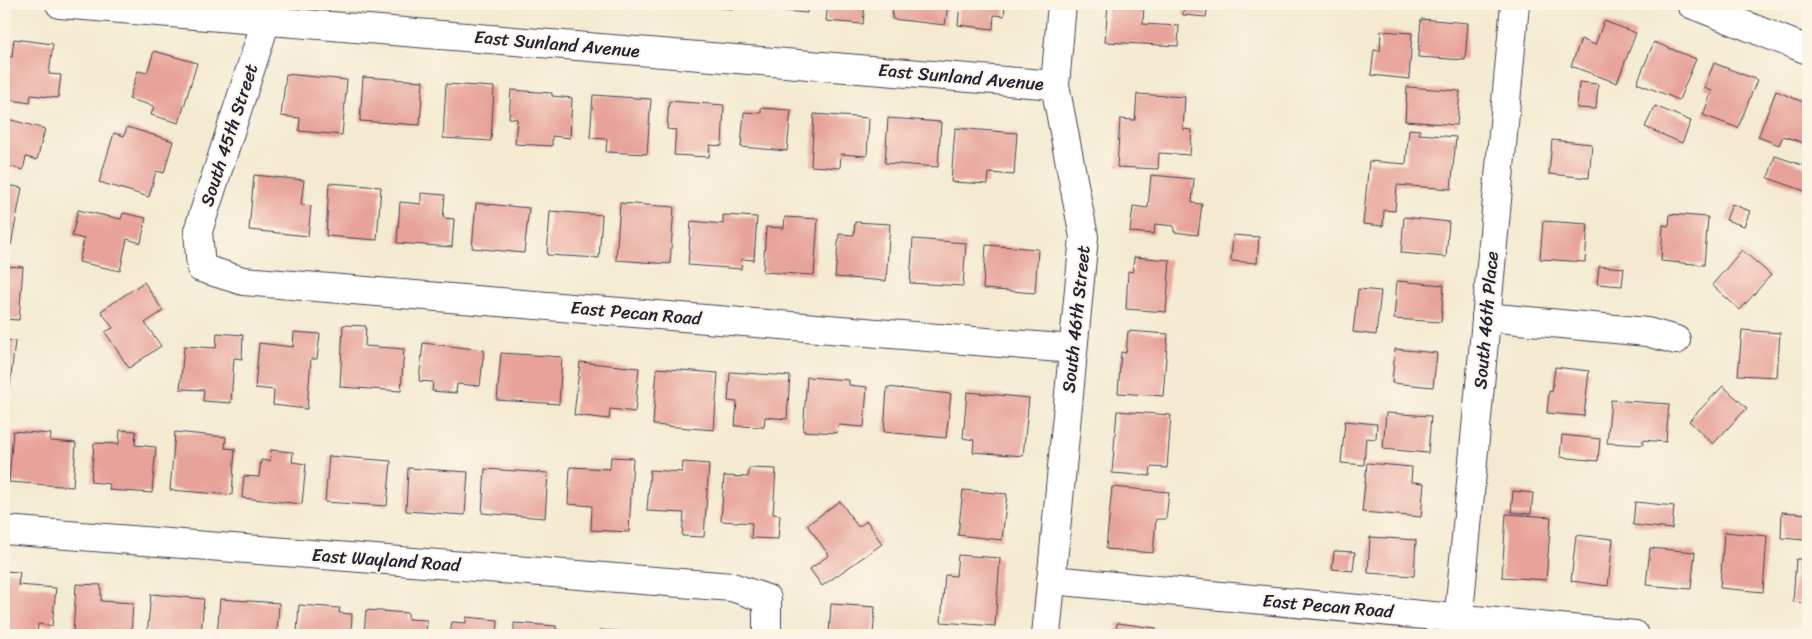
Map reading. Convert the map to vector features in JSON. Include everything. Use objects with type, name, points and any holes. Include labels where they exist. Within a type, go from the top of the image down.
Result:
[{"type":"street","name":"East Sunland Avenue","points":[[60,4],[267,12],[1055,85]]},
{"type":"street","name":"South 46th Street","points":[[1046,635],[1084,237],[1055,85],[1062,4]]},
{"type":"street","name":"South 46th Place","points":[[1457,627],[1515,4]]},
{"type":"street","points":[[1691,4],[1808,50]]},
{"type":"street","name":"South 45th Street","points":[[202,268],[198,231],[267,12]]},
{"type":"street","name":"East Pecan Road","points":[[202,268],[243,281],[1072,349]]},
{"type":"street","points":[[1486,317],[1647,332],[1676,340]]},
{"type":"street","name":"East Wayland Road","points":[[4,530],[732,587],[767,599],[767,635]]},
{"type":"street","name":"East Pecan Road","points":[[1051,580],[1457,627],[1635,635]]},
{"type":"building","points":[[733,4],[733,9],[698,5]]},
{"type":"building","points":[[762,4],[807,4],[807,13],[762,9]]},
{"type":"building","points":[[828,4],[865,4],[863,24],[826,21]]},
{"type":"building","points":[[893,4],[948,4],[945,25],[892,19]]},
{"type":"building","points":[[960,4],[1005,4],[1004,16],[994,15],[993,29],[958,25]]},
{"type":"building","points":[[1108,4],[1144,4],[1143,24],[1179,26],[1178,46],[1105,42]]},
{"type":"building","points":[[1184,4],[1208,4],[1206,17],[1183,15]]},
{"type":"building","points":[[1421,19],[1468,23],[1465,60],[1418,57]]},
{"type":"building","points":[[1604,21],[1636,33],[1617,83],[1571,66],[1581,39],[1595,45]]},
{"type":"building","points":[[1381,31],[1412,33],[1409,79],[1371,75],[1374,50],[1380,51]]},
{"type":"building","points":[[14,39],[53,44],[49,74],[61,75],[58,98],[31,95],[30,103],[4,99],[5,56],[12,57]]},
{"type":"building","points":[[1654,42],[1696,59],[1679,100],[1637,83]]},
{"type":"building","points":[[154,51],[197,63],[179,123],[151,115],[154,106],[129,99],[138,71],[147,73]]},
{"type":"building","points":[[1714,63],[1757,80],[1738,128],[1703,115],[1712,91],[1704,88]]},
{"type":"building","points":[[286,74],[347,80],[342,135],[299,131],[300,118],[281,116]]},
{"type":"building","points":[[363,77],[423,81],[420,125],[360,121]]},
{"type":"building","points":[[1579,82],[1598,84],[1596,109],[1577,108]]},
{"type":"building","points":[[446,84],[494,87],[491,141],[443,138]]},
{"type":"building","points":[[1407,87],[1460,91],[1457,125],[1405,121]]},
{"type":"building","points":[[511,90],[552,93],[552,96],[572,98],[570,138],[552,136],[552,146],[515,144],[517,119],[509,118]]},
{"type":"building","points":[[1776,91],[1808,104],[1808,132],[1804,143],[1783,136],[1779,145],[1758,137]]},
{"type":"building","points":[[1137,94],[1185,97],[1183,129],[1192,130],[1190,155],[1159,153],[1158,169],[1117,167],[1120,119],[1135,120]]},
{"type":"building","points":[[593,95],[651,99],[647,154],[606,152],[607,139],[590,138]]},
{"type":"building","points":[[669,101],[724,105],[722,146],[710,145],[709,157],[674,155],[676,130],[667,129]]},
{"type":"building","points":[[1655,106],[1691,121],[1682,143],[1645,127]]},
{"type":"building","points":[[761,108],[791,110],[787,151],[741,147],[744,112],[761,113]]},
{"type":"building","points":[[814,114],[869,118],[867,156],[841,154],[840,168],[811,166]]},
{"type":"building","points":[[4,118],[45,129],[37,160],[26,157],[23,170],[4,165]]},
{"type":"building","points":[[888,118],[941,122],[938,167],[885,163]]},
{"type":"building","points":[[127,127],[173,141],[164,173],[156,171],[149,197],[99,182],[114,133],[124,136]]},
{"type":"building","points":[[955,128],[1017,133],[1014,175],[989,173],[988,184],[951,182]]},
{"type":"building","points":[[1409,129],[1420,130],[1419,134],[1456,137],[1451,189],[1397,185],[1395,211],[1384,210],[1383,226],[1363,224],[1369,161],[1406,164]]},
{"type":"building","points":[[1552,140],[1592,144],[1589,178],[1549,174]]},
{"type":"building","points":[[1775,156],[1808,167],[1808,181],[1805,191],[1768,178]]},
{"type":"building","points":[[254,175],[304,180],[301,205],[311,206],[308,236],[249,230]]},
{"type":"building","points":[[1151,175],[1194,179],[1192,203],[1202,204],[1198,235],[1174,232],[1174,226],[1155,224],[1154,234],[1130,232],[1133,206],[1148,208]]},
{"type":"building","points":[[329,183],[381,187],[377,240],[326,236]]},
{"type":"building","points":[[4,184],[22,188],[11,245],[4,244]]},
{"type":"building","points":[[421,193],[445,195],[443,218],[454,219],[452,247],[397,243],[400,202],[421,204]]},
{"type":"building","points":[[476,203],[529,208],[524,253],[472,248]]},
{"type":"building","points":[[620,203],[674,207],[670,264],[616,260]]},
{"type":"building","points":[[1732,204],[1750,211],[1744,226],[1726,220]]},
{"type":"building","points":[[78,210],[121,219],[123,213],[146,218],[141,243],[127,239],[120,271],[79,262],[84,239],[72,236]]},
{"type":"building","points":[[550,211],[602,215],[599,258],[547,255]]},
{"type":"building","points":[[1670,214],[1708,217],[1704,265],[1661,261],[1663,225],[1669,226]]},
{"type":"building","points":[[723,215],[757,217],[754,260],[742,259],[741,269],[688,265],[691,221],[723,224]]},
{"type":"building","points":[[785,217],[818,219],[814,275],[763,272],[766,227],[784,228]]},
{"type":"building","points":[[1404,217],[1449,222],[1446,257],[1401,253]]},
{"type":"building","points":[[1543,221],[1588,224],[1585,262],[1540,259]]},
{"type":"building","points":[[855,222],[890,224],[886,281],[835,277],[839,234],[854,235]]},
{"type":"building","points":[[1233,235],[1259,237],[1257,263],[1231,261]]},
{"type":"building","points":[[913,239],[966,243],[963,286],[910,283]]},
{"type":"building","points":[[986,245],[1038,249],[1035,293],[983,289]]},
{"type":"building","points":[[1742,250],[1771,275],[1740,310],[1712,285]]},
{"type":"building","points":[[1134,257],[1170,260],[1166,312],[1126,309],[1128,271],[1133,272]]},
{"type":"building","points":[[4,266],[23,267],[19,320],[4,319]]},
{"type":"building","points":[[1599,266],[1624,268],[1622,286],[1597,284]]},
{"type":"building","points":[[1397,281],[1444,285],[1441,322],[1394,319]]},
{"type":"building","points":[[144,282],[163,311],[145,323],[161,346],[129,368],[105,332],[113,328],[101,311]]},
{"type":"building","points":[[1358,289],[1381,291],[1376,335],[1353,332]]},
{"type":"building","points":[[343,325],[366,326],[365,346],[404,349],[401,391],[340,387]]},
{"type":"building","points":[[1742,330],[1780,333],[1777,377],[1738,375]]},
{"type":"building","points":[[1128,331],[1168,334],[1163,396],[1118,393],[1121,352],[1126,353]]},
{"type":"building","points":[[294,332],[320,334],[317,359],[311,359],[307,409],[273,405],[274,390],[255,388],[259,343],[293,347]]},
{"type":"building","points":[[217,333],[243,335],[242,359],[234,358],[231,403],[203,401],[204,390],[180,389],[184,346],[216,348]]},
{"type":"building","points":[[4,340],[15,341],[10,386],[4,385]]},
{"type":"building","points":[[423,343],[484,350],[480,386],[457,384],[456,393],[432,391],[433,382],[419,381]]},
{"type":"building","points":[[1395,349],[1437,353],[1433,387],[1392,383]]},
{"type":"building","points":[[501,353],[562,357],[559,404],[497,400]]},
{"type":"building","points":[[580,362],[639,368],[635,412],[610,409],[609,419],[574,415]]},
{"type":"building","points":[[1555,367],[1589,371],[1584,416],[1547,413],[1549,391],[1552,392]]},
{"type":"building","points":[[657,368],[718,373],[714,430],[653,425]]},
{"type":"building","points":[[730,372],[790,376],[787,419],[765,417],[764,427],[735,426],[737,402],[728,401]]},
{"type":"building","points":[[807,377],[849,380],[849,385],[867,387],[864,427],[838,425],[837,433],[803,431]]},
{"type":"building","points":[[1723,386],[1747,408],[1713,444],[1689,421]]},
{"type":"building","points":[[887,387],[951,394],[946,438],[884,432]]},
{"type":"building","points":[[967,392],[1029,398],[1023,456],[973,452],[974,440],[963,438]]},
{"type":"building","points":[[1611,400],[1669,404],[1666,442],[1643,440],[1643,445],[1607,443]]},
{"type":"building","points":[[1117,411],[1171,415],[1167,468],[1151,467],[1150,476],[1112,473]]},
{"type":"building","points":[[1386,413],[1431,416],[1428,453],[1383,449]]},
{"type":"building","points":[[1345,421],[1377,424],[1376,439],[1366,438],[1364,465],[1341,463]]},
{"type":"building","points":[[120,430],[136,431],[135,445],[156,447],[152,493],[109,490],[110,484],[91,482],[94,443],[119,444]]},
{"type":"building","points":[[13,431],[51,434],[50,441],[76,443],[73,487],[9,482]]},
{"type":"building","points":[[175,432],[226,437],[225,448],[235,449],[232,495],[170,490]]},
{"type":"building","points":[[1562,435],[1600,439],[1598,461],[1560,457]]},
{"type":"building","points":[[271,450],[293,452],[292,462],[306,464],[302,504],[242,498],[244,476],[259,477],[261,460],[270,461]]},
{"type":"building","points":[[329,456],[391,461],[387,506],[325,502]]},
{"type":"building","points":[[611,457],[633,458],[629,532],[591,530],[592,506],[568,504],[570,467],[610,469]]},
{"type":"building","points":[[683,462],[709,464],[704,537],[682,536],[684,513],[647,511],[650,470],[682,472]]},
{"type":"building","points":[[1367,463],[1412,467],[1411,482],[1424,483],[1421,517],[1362,512]]},
{"type":"building","points":[[408,468],[468,472],[465,515],[406,511]]},
{"type":"building","points":[[749,468],[776,469],[773,514],[780,515],[778,539],[751,538],[752,523],[721,521],[724,476],[748,477]]},
{"type":"building","points":[[485,469],[548,473],[545,518],[482,513]]},
{"type":"building","points":[[1112,487],[1169,492],[1166,519],[1156,519],[1153,553],[1106,549]]},
{"type":"building","points":[[963,490],[1007,494],[1002,540],[958,535]]},
{"type":"building","points":[[1513,491],[1533,493],[1531,514],[1511,512]]},
{"type":"building","points":[[840,501],[858,527],[867,521],[882,544],[822,586],[810,569],[829,555],[807,525]]},
{"type":"building","points":[[1635,502],[1674,506],[1672,529],[1633,525]]},
{"type":"building","points":[[1782,512],[1808,514],[1808,544],[1804,544],[1805,540],[1781,538]]},
{"type":"building","points":[[1506,514],[1551,517],[1546,580],[1502,577]]},
{"type":"building","points":[[1724,532],[1767,536],[1763,592],[1720,588]]},
{"type":"building","points":[[1576,535],[1613,539],[1608,586],[1571,581]]},
{"type":"building","points":[[1370,537],[1416,540],[1414,576],[1368,573]]},
{"type":"building","points":[[1650,548],[1695,552],[1691,589],[1646,585]]},
{"type":"building","points":[[1334,551],[1355,552],[1353,571],[1332,569]]},
{"type":"building","points":[[958,555],[1000,558],[995,626],[941,622],[945,575],[956,576]]},
{"type":"building","points":[[1796,559],[1808,559],[1808,603],[1793,602]]},
{"type":"building","points":[[4,571],[20,572],[18,585],[56,588],[52,626],[38,624],[37,635],[4,632]]},
{"type":"building","points":[[76,584],[101,585],[101,601],[133,603],[131,635],[73,635]]},
{"type":"building","points":[[151,594],[204,599],[201,635],[147,635]]},
{"type":"building","points":[[220,599],[279,603],[277,635],[217,635]]},
{"type":"building","points":[[831,604],[875,607],[873,635],[829,635]]},
{"type":"building","points":[[299,605],[340,608],[339,613],[352,614],[351,635],[297,634]]},
{"type":"building","points":[[366,610],[408,613],[408,619],[427,620],[426,635],[364,635]]},
{"type":"building","points":[[466,617],[498,620],[497,635],[450,635],[452,622],[466,623]]},
{"type":"building","points":[[514,623],[556,626],[556,630],[576,632],[576,635],[514,635]]},
{"type":"building","points":[[1117,623],[1156,628],[1155,635],[1116,635]]},
{"type":"building","points":[[600,630],[646,633],[646,635],[599,635]]}]
